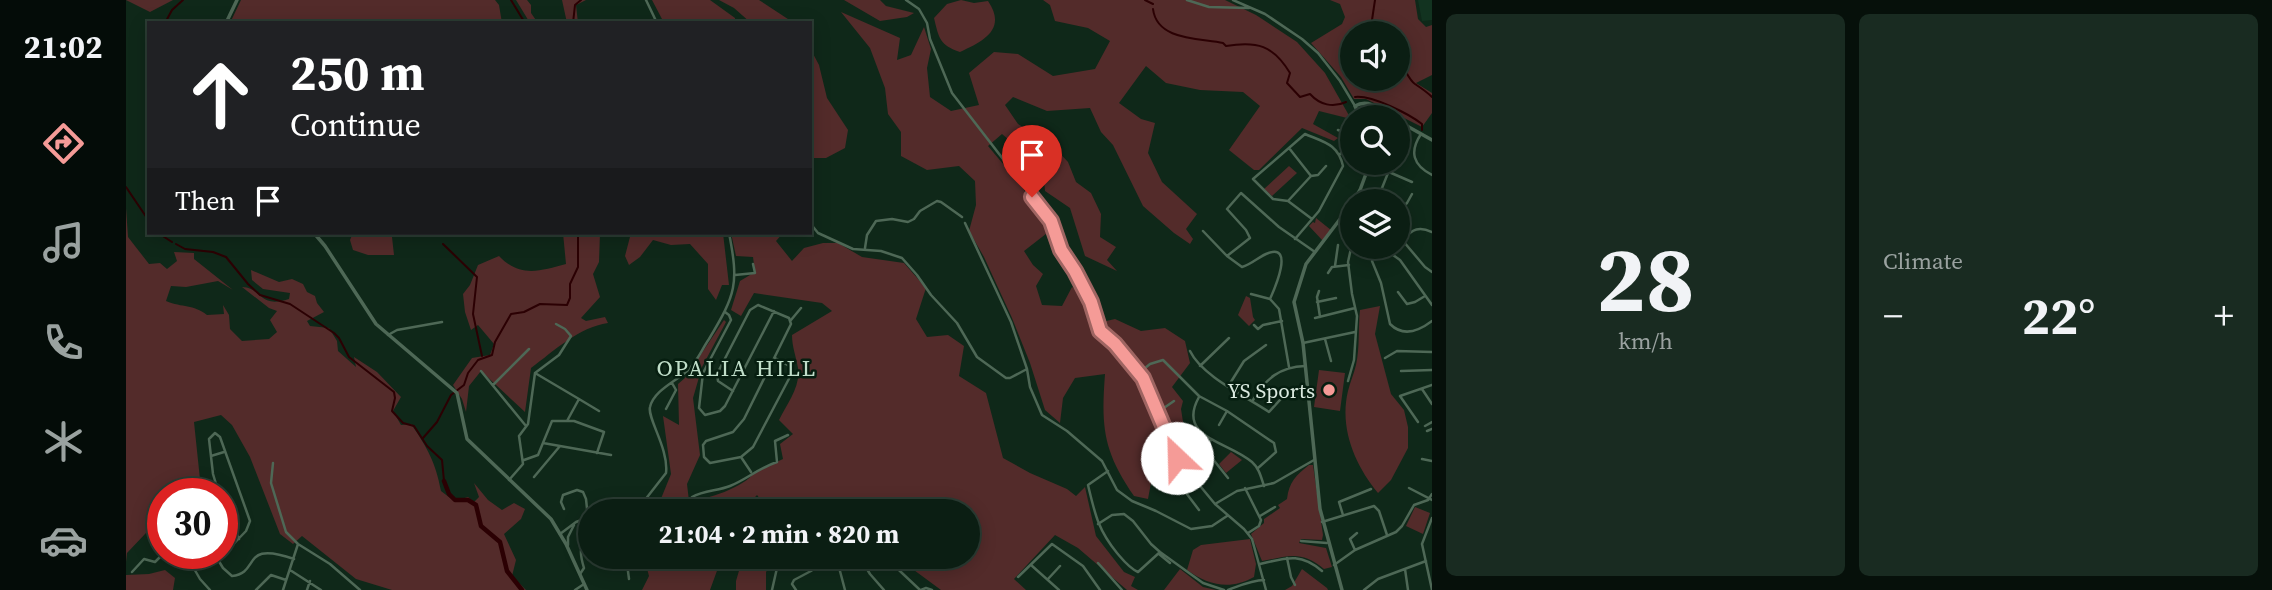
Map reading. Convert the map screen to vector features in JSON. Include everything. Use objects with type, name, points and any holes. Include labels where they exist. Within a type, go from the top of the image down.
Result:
[{"type":"street","points":[[227,21],[237,0]]},
{"type":"street","points":[[646,0],[656,21]]},
{"type":"street","points":[[906,0],[919,9],[927,23],[952,93],[1051,221],[1061,250],[1091,302],[1100,331],[1139,373],[1177,458],[1215,504],[1252,539],[1266,590]]},
{"type":"street","points":[[1187,0],[1209,7],[1249,8]]},
{"type":"street","points":[[1233,0],[1265,14],[1318,53],[1340,80],[1354,105]]},
{"type":"street","points":[[1410,128],[1432,140]]},
{"type":"street","points":[[1312,219],[1288,201],[1273,199],[1254,180],[1305,134],[1332,146],[1340,154]]},
{"type":"street","points":[[1421,134],[1414,148],[1414,157],[1418,166],[1432,175]]},
{"type":"street","points":[[1288,148],[1311,176]]},
{"type":"street","points":[[1288,201],[1311,176],[1318,175],[1326,166]]},
{"type":"street","points":[[1295,239],[1319,211],[1340,172]]},
{"type":"street","points":[[1396,175],[1412,182]]},
{"type":"street","points":[[1227,256],[1250,238],[1247,230],[1227,210],[1241,193],[1295,239],[1315,252]]},
{"type":"street","points":[[1410,198],[1412,194]]},
{"type":"street","points":[[865,248],[867,235],[876,221],[892,219],[908,222],[937,201],[961,217]]},
{"type":"street","points":[[1340,222],[1315,252],[1301,275],[1294,302],[1303,343],[1322,522],[1342,590]]},
{"type":"street","points":[[965,223],[1011,322],[1027,369],[1030,387],[1042,415],[1067,431],[1097,456],[1117,490],[1127,498],[1191,529],[1207,528],[1227,516]]},
{"type":"street","points":[[812,226],[818,233],[853,248],[865,248],[902,258],[957,323],[977,357],[1010,378],[1027,369]]},
{"type":"street","points":[[1410,231],[1417,228],[1432,232]]},
{"type":"street","points":[[1203,231],[1242,267],[1250,265],[1267,253],[1273,251],[1279,254],[1283,260],[1282,266],[1270,299]]},
{"type":"street","points":[[316,235],[326,246],[370,316],[388,335],[455,391],[467,439],[541,508],[568,548],[587,590]]},
{"type":"street","points":[[646,499],[667,472],[664,448],[649,416],[649,408],[656,395],[690,369],[725,312],[731,299],[735,275],[729,235]]},
{"type":"street","points":[[1335,266],[1338,245]]},
{"type":"street","points":[[1410,248],[1432,272]]},
{"type":"street","points":[[1432,305],[1411,274],[1391,252],[1376,252],[1372,261],[1381,283],[1390,324],[1403,332],[1413,331],[1432,321]]},
{"type":"street","points":[[1348,381],[1354,360],[1356,332],[1350,259]]},
{"type":"street","points":[[735,275],[755,273],[753,264]]},
{"type":"street","points":[[1328,273],[1332,267],[1349,265]]},
{"type":"street","points":[[1319,291],[1318,318],[1356,309]]},
{"type":"street","points":[[1398,292],[1407,304],[1425,296]]},
{"type":"street","points":[[1251,294],[1270,299],[1279,309],[1289,367]]},
{"type":"street","points":[[1317,302],[1336,298]]},
{"type":"street","points":[[733,391],[718,381],[717,374],[753,306],[764,305],[791,320]]},
{"type":"street","points":[[775,358],[791,367],[792,373],[760,436],[741,457],[710,463],[704,457],[703,445],[706,441],[733,432],[744,419],[791,320],[801,308]]},
{"type":"street","points":[[725,312],[731,320],[703,373],[699,398],[702,413],[712,415],[720,411],[733,391],[774,311]]},
{"type":"street","points":[[388,335],[397,330],[442,321]]},
{"type":"street","points":[[1254,325],[1258,329],[1282,321]]},
{"type":"street","points":[[509,480],[523,466],[519,438],[526,426],[535,373],[559,355],[571,336],[556,324]]},
{"type":"street","points":[[1303,343],[1356,332]]},
{"type":"street","points":[[1200,366],[1229,338]]},
{"type":"street","points":[[1325,339],[1331,361]]},
{"type":"street","points":[[1229,385],[1244,361],[1266,345]]},
{"type":"street","points":[[493,385],[529,349]]},
{"type":"street","points":[[1190,351],[1200,366],[1269,412],[1289,390]]},
{"type":"street","points":[[1385,358],[1397,351],[1432,352]]},
{"type":"street","points":[[1139,373],[1150,364],[1163,360],[1199,396],[1227,411],[1276,446],[1274,455],[1258,468]]},
{"type":"street","points":[[1252,401],[1268,378],[1289,367],[1305,366]]},
{"type":"street","points":[[481,370],[526,426]]},
{"type":"street","points":[[1401,371],[1432,370]]},
{"type":"street","points":[[535,373],[599,411]]},
{"type":"street","points":[[666,410],[676,390],[672,383]]},
{"type":"street","points":[[1418,422],[1400,396],[1432,385]]},
{"type":"street","points":[[1422,389],[1432,404]]},
{"type":"street","points":[[1199,396],[1192,413],[1194,424],[1212,439],[1245,457],[1258,468],[1264,486]]},
{"type":"street","points":[[566,421],[579,399]]},
{"type":"street","points":[[1158,412],[1174,401]]},
{"type":"street","points":[[1219,425],[1227,411]]},
{"type":"street","points":[[523,460],[538,455],[552,421],[574,421],[604,432],[597,453]]},
{"type":"street","points":[[1425,426],[1432,422]]},
{"type":"street","points":[[1427,431],[1432,429]]},
{"type":"street","points":[[216,478],[209,439],[215,433],[220,437],[226,452],[250,521],[239,539]]},
{"type":"street","points":[[692,498],[697,494],[733,485],[751,472],[777,462],[775,441],[789,435]]},
{"type":"street","points":[[1212,439],[1208,453],[1228,478]]},
{"type":"street","points":[[543,443],[611,456]]},
{"type":"street","points":[[534,477],[560,446]]},
{"type":"street","points":[[211,456],[226,452]]},
{"type":"street","points":[[741,457],[751,472]]},
{"type":"street","points":[[1177,458],[1168,469],[1199,510]]},
{"type":"street","points":[[1422,459],[1432,461]]},
{"type":"street","points":[[1215,504],[1245,488],[1264,486],[1282,479],[1314,460]]},
{"type":"street","points":[[273,463],[271,483],[286,532],[360,590]]},
{"type":"street","points":[[1108,471],[1088,485],[1098,525],[1105,538],[1131,568],[1138,572],[1160,553]]},
{"type":"street","points":[[1245,488],[1261,520],[1259,526],[1248,533]]},
{"type":"street","points":[[1409,488],[1431,499]]},
{"type":"street","points":[[1343,515],[1339,502],[1371,489]]},
{"type":"street","points":[[564,509],[561,502],[563,495],[577,490],[583,492],[586,499]]},
{"type":"street","points":[[1431,499],[1432,494]]},
{"type":"street","points":[[1334,565],[1355,550],[1402,526],[1413,505],[1431,499]]},
{"type":"street","points":[[1260,516],[1275,506]]},
{"type":"street","points":[[1322,522],[1367,507],[1377,508],[1387,536]]},
{"type":"street","points":[[1098,525],[1112,515],[1124,514],[1170,563]]},
{"type":"street","points":[[1432,518],[1422,544],[1432,590]]},
{"type":"street","points":[[560,534],[576,523]]},
{"type":"street","points":[[568,548],[568,537],[576,523]]},
{"type":"street","points":[[1355,550],[1350,539],[1357,533]]},
{"type":"street","points":[[1301,541],[1327,543]]},
{"type":"street","points":[[283,590],[298,544]]},
{"type":"street","points":[[1018,577],[1050,545],[1055,544],[1083,566],[1100,590]]},
{"type":"street","points":[[224,569],[232,576],[243,572],[252,559],[264,553],[294,559]]},
{"type":"street","points":[[1160,553],[1203,583],[1226,590],[1245,586],[1254,580],[1264,580]]},
{"type":"street","points":[[1260,564],[1300,557],[1310,560],[1322,571]]},
{"type":"street","points":[[1287,558],[1295,585]]},
{"type":"street","points":[[132,572],[144,559],[147,560]]},
{"type":"street","points":[[1364,590],[1378,579],[1426,561]]},
{"type":"street","points":[[1098,563],[1122,590]]},
{"type":"street","points":[[1031,565],[1059,590]]},
{"type":"street","points":[[1048,579],[1060,566]]},
{"type":"street","points":[[194,569],[210,590]]},
{"type":"street","points":[[580,574],[583,569]]},
{"type":"street","points":[[628,569],[629,579]]},
{"type":"street","points":[[772,590],[776,569]]},
{"type":"street","points":[[796,590],[792,584],[794,580],[813,569]]},
{"type":"street","points":[[839,569],[845,590]]},
{"type":"street","points":[[867,569],[884,590]]},
{"type":"street","points":[[898,569],[920,590],[932,590]]},
{"type":"street","points":[[1405,569],[1408,590]]},
{"type":"street","points":[[290,570],[321,590]]},
{"type":"street","points":[[256,590],[271,575],[286,580]]},
{"type":"street","points":[[307,590],[310,581]]},
{"type":"street","points":[[575,590],[584,584]]},
{"type":"shaded area","points":[[126,0],[173,0],[150,12]]},
{"type":"shaded area","points":[[241,0],[495,0],[499,5],[502,21],[231,21]]},
{"type":"shaded area","points":[[516,0],[527,0],[531,5],[531,13],[537,21],[529,21]]},
{"type":"shaded area","points":[[562,0],[586,0],[576,5],[578,21],[567,21]]},
{"type":"shaded area","points":[[652,0],[710,0],[735,18],[735,21],[661,21]]},
{"type":"shaded area","points":[[719,0],[759,0],[791,21],[749,21],[734,8]]},
{"type":"shaded area","points":[[844,0],[880,0],[886,6],[914,13],[907,17],[880,21]]},
{"type":"shaded area","points":[[961,0],[974,3],[988,1],[995,19],[990,33],[960,52],[948,47],[941,40],[934,18],[947,4]]},
{"type":"shaded area","points":[[1043,0],[1225,0],[1256,15],[1297,42],[1325,73],[1343,105],[1340,105],[1340,116],[1319,111],[1313,124],[1338,138],[1334,141],[1302,128],[1259,170],[1254,170],[1229,150],[1260,106],[1243,92],[1200,90],[1166,83],[1146,66],[1119,103],[1141,119],[1155,123],[1148,153],[1162,182],[1197,214],[1186,229],[1193,239],[1190,244],[1143,206],[1113,145],[1101,132],[1090,108],[1047,111],[1013,97],[1005,105],[1018,124],[1052,145],[1068,162],[1076,182],[1091,193],[1101,214],[1100,237],[1116,247],[1107,260],[1117,271],[1085,256],[1070,208],[1045,191],[1043,169],[1002,134],[988,146],[1020,184],[1051,230],[1024,251],[1043,274],[1036,286],[1042,305],[1062,306],[1072,287],[1082,294],[1089,325],[1115,319],[1141,331],[1165,328],[1185,341],[1190,363],[1172,387],[1183,401],[1181,409],[1186,441],[1177,451],[1192,449],[1197,440],[1206,438],[1205,450],[1198,451],[1195,461],[1187,466],[1176,451],[1153,472],[1148,499],[1134,496],[1110,452],[1103,409],[1105,374],[1075,378],[1063,398],[1060,423],[1045,410],[1012,318],[969,231],[976,205],[975,181],[959,166],[927,170],[901,156],[901,132],[888,114],[885,88],[870,48],[841,12],[900,38],[897,60],[911,55],[924,27],[931,49],[927,68],[930,97],[951,111],[979,105],[969,73],[994,52],[1018,54],[1053,76],[1095,69],[1110,41],[1088,28],[1055,21],[1050,5]]},
{"type":"shaded area","points":[[1330,0],[1415,0],[1418,19],[1426,27],[1432,25],[1432,75],[1416,83],[1432,93],[1432,113],[1422,127],[1410,121],[1410,105],[1378,105],[1366,99],[1354,99],[1349,91],[1410,91],[1410,21],[1343,21],[1345,17],[1340,4]]},
{"type":"shaded area","points":[[1418,0],[1432,0],[1432,20],[1422,21]]},
{"type":"shaded area","points":[[1340,25],[1340,76],[1311,43]]},
{"type":"shaded area","points":[[812,52],[819,65],[827,98],[848,130],[845,148],[826,158],[812,158]]},
{"type":"shaded area","points":[[1289,166],[1297,173],[1272,196],[1264,189]]},
{"type":"shaded area","points":[[126,208],[128,237],[149,264],[160,263],[167,269],[177,261],[174,252],[194,253],[194,259],[233,290],[218,281],[186,287],[171,286],[166,301],[197,309],[207,315],[224,314],[223,305],[229,315],[230,329],[242,341],[269,339],[277,332],[270,320],[277,311],[242,287],[272,301],[289,299],[290,293],[263,289],[252,280],[251,270],[279,282],[292,279],[303,284],[307,292],[315,296],[324,312],[307,321],[310,326],[329,328],[337,341],[338,351],[356,367],[354,357],[377,372],[401,397],[393,411],[401,425],[411,424],[422,440],[434,464],[441,491],[454,501],[468,497],[474,502],[479,497],[474,483],[488,500],[502,510],[514,503],[525,509],[521,519],[504,534],[516,560],[512,576],[526,590],[392,590],[356,579],[302,536],[293,544],[280,534],[250,457],[232,425],[221,415],[194,422],[200,478],[147,478],[147,532],[127,553],[126,562]]},
{"type":"shaded area","points":[[1316,218],[1331,230],[1323,241],[1309,226],[1315,223]]},
{"type":"shaded area","points":[[352,235],[390,235],[394,255],[368,255],[353,250],[350,240]]},
{"type":"shaded area","points":[[563,235],[600,235],[599,262],[593,274],[600,297],[581,318],[586,321],[605,317],[608,323],[587,329],[531,368],[525,412],[481,371],[469,386],[466,412],[453,385],[472,358],[490,355],[494,344],[478,325],[471,330],[465,312],[463,294],[478,265],[499,256],[515,268],[531,271],[566,264]]},
{"type":"shaded area","points":[[630,235],[723,235],[729,285],[722,285],[716,300],[708,289],[708,264],[690,244],[671,245],[653,240],[640,257],[629,265],[625,256]]},
{"type":"shaded area","points":[[731,235],[781,235],[776,241],[792,261],[804,248],[823,243],[838,243],[862,257],[904,263],[926,288],[916,319],[927,337],[948,335],[964,346],[959,376],[986,393],[1003,458],[1076,496],[1085,487],[1096,536],[1124,572],[1135,577],[1131,586],[1138,590],[1127,590],[1078,548],[1055,535],[1014,579],[1026,590],[941,590],[913,569],[980,569],[980,499],[760,499],[757,495],[753,499],[700,499],[734,488],[753,473],[783,459],[780,444],[793,434],[779,420],[793,395],[798,375],[792,335],[832,311],[822,303],[754,293],[741,316],[731,310],[740,281],[755,272],[753,257],[736,256]]},
{"type":"shaded area","points":[[1246,296],[1250,298],[1255,320],[1249,326],[1238,315]]},
{"type":"shaded area","points":[[1380,306],[1375,334],[1391,394],[1404,410],[1408,427],[1408,448],[1391,480],[1378,493],[1362,470],[1351,445],[1347,432],[1346,405],[1357,358],[1360,310]]},
{"type":"shaded area","points":[[724,320],[726,322],[702,367],[693,398],[700,455],[687,484],[689,499],[661,499],[671,474],[663,416],[679,425],[678,384],[685,378]]},
{"type":"shaded area","name":"YS Sports","points":[[1319,370],[1345,373],[1340,411],[1314,407]]},
{"type":"shaded area","points":[[1231,452],[1242,460],[1226,473],[1219,464]]},
{"type":"shaded area","points":[[1309,465],[1313,465],[1323,535],[1322,540],[1301,539],[1299,543],[1326,548],[1332,567],[1324,569],[1308,559],[1294,556],[1262,561],[1251,534],[1264,523],[1264,519],[1280,508],[1278,505],[1287,499],[1294,479]]},
{"type":"shaded area","points":[[1415,507],[1430,513],[1423,534],[1406,526]]},
{"type":"shaded area","points":[[1250,539],[1256,564],[1254,577],[1228,585],[1212,583],[1187,570],[1193,550],[1201,545]]},
{"type":"shaded area","points":[[647,569],[718,569],[710,590],[642,590],[649,576]]},
{"type":"shaded area","points":[[740,569],[768,569],[766,590],[736,590]]},
{"type":"shaded area","points":[[1180,569],[1203,587],[1216,590],[1164,590]]},
{"type":"shaded area","points":[[1302,569],[1328,590],[1285,590],[1292,586]]},
{"type":"shaded area","points":[[165,570],[175,578],[173,590],[126,590],[126,575]]},
{"type":"waterway","points":[[166,21],[172,10],[183,0]]},
{"type":"waterway","points":[[511,0],[524,21]]},
{"type":"waterway","points":[[573,21],[575,5],[581,0]]},
{"type":"waterway","points":[[1145,0],[1153,4]]},
{"type":"waterway","points":[[1372,21],[1375,0]]},
{"type":"waterway","points":[[1153,9],[1156,19],[1171,33],[1223,43],[1226,46],[1255,45],[1270,51],[1290,73],[1287,83],[1300,97],[1310,94],[1318,101],[1332,105],[1346,102]]},
{"type":"waterway","points":[[1410,77],[1432,97]]},
{"type":"waterway","points":[[1355,97],[1371,99],[1400,111],[1422,124],[1422,130]]},
{"type":"waterway","points":[[126,187],[147,218]]},
{"type":"waterway","points":[[161,235],[172,242]]},
{"type":"waterway","points":[[423,438],[437,422],[451,395],[464,385],[468,373],[478,360],[492,355],[495,342],[511,314],[524,312],[540,304],[567,305],[570,284],[578,267],[578,235]]},
{"type":"waterway","points":[[176,244],[185,249],[213,252],[226,257],[260,295],[290,304],[334,333],[349,357],[394,392],[392,411],[403,423],[414,426],[427,446],[442,460],[444,481]]},
{"type":"waterway","points":[[443,244],[477,277],[473,314],[482,356]]},
{"type":"waterway","points":[[444,481],[449,494],[455,500],[468,500],[476,505],[481,526],[500,542],[507,571],[522,590]]},
{"type":"place","name":"YS Sports","points":[[1329,390]]},
{"type":"district","name":"OPALIA HILL","points":[[737,368]]},
{"type":"route","points":[[1032,197],[1051,221],[1061,250],[1091,302],[1100,331],[1115,344],[1143,378],[1177,458]]}]
